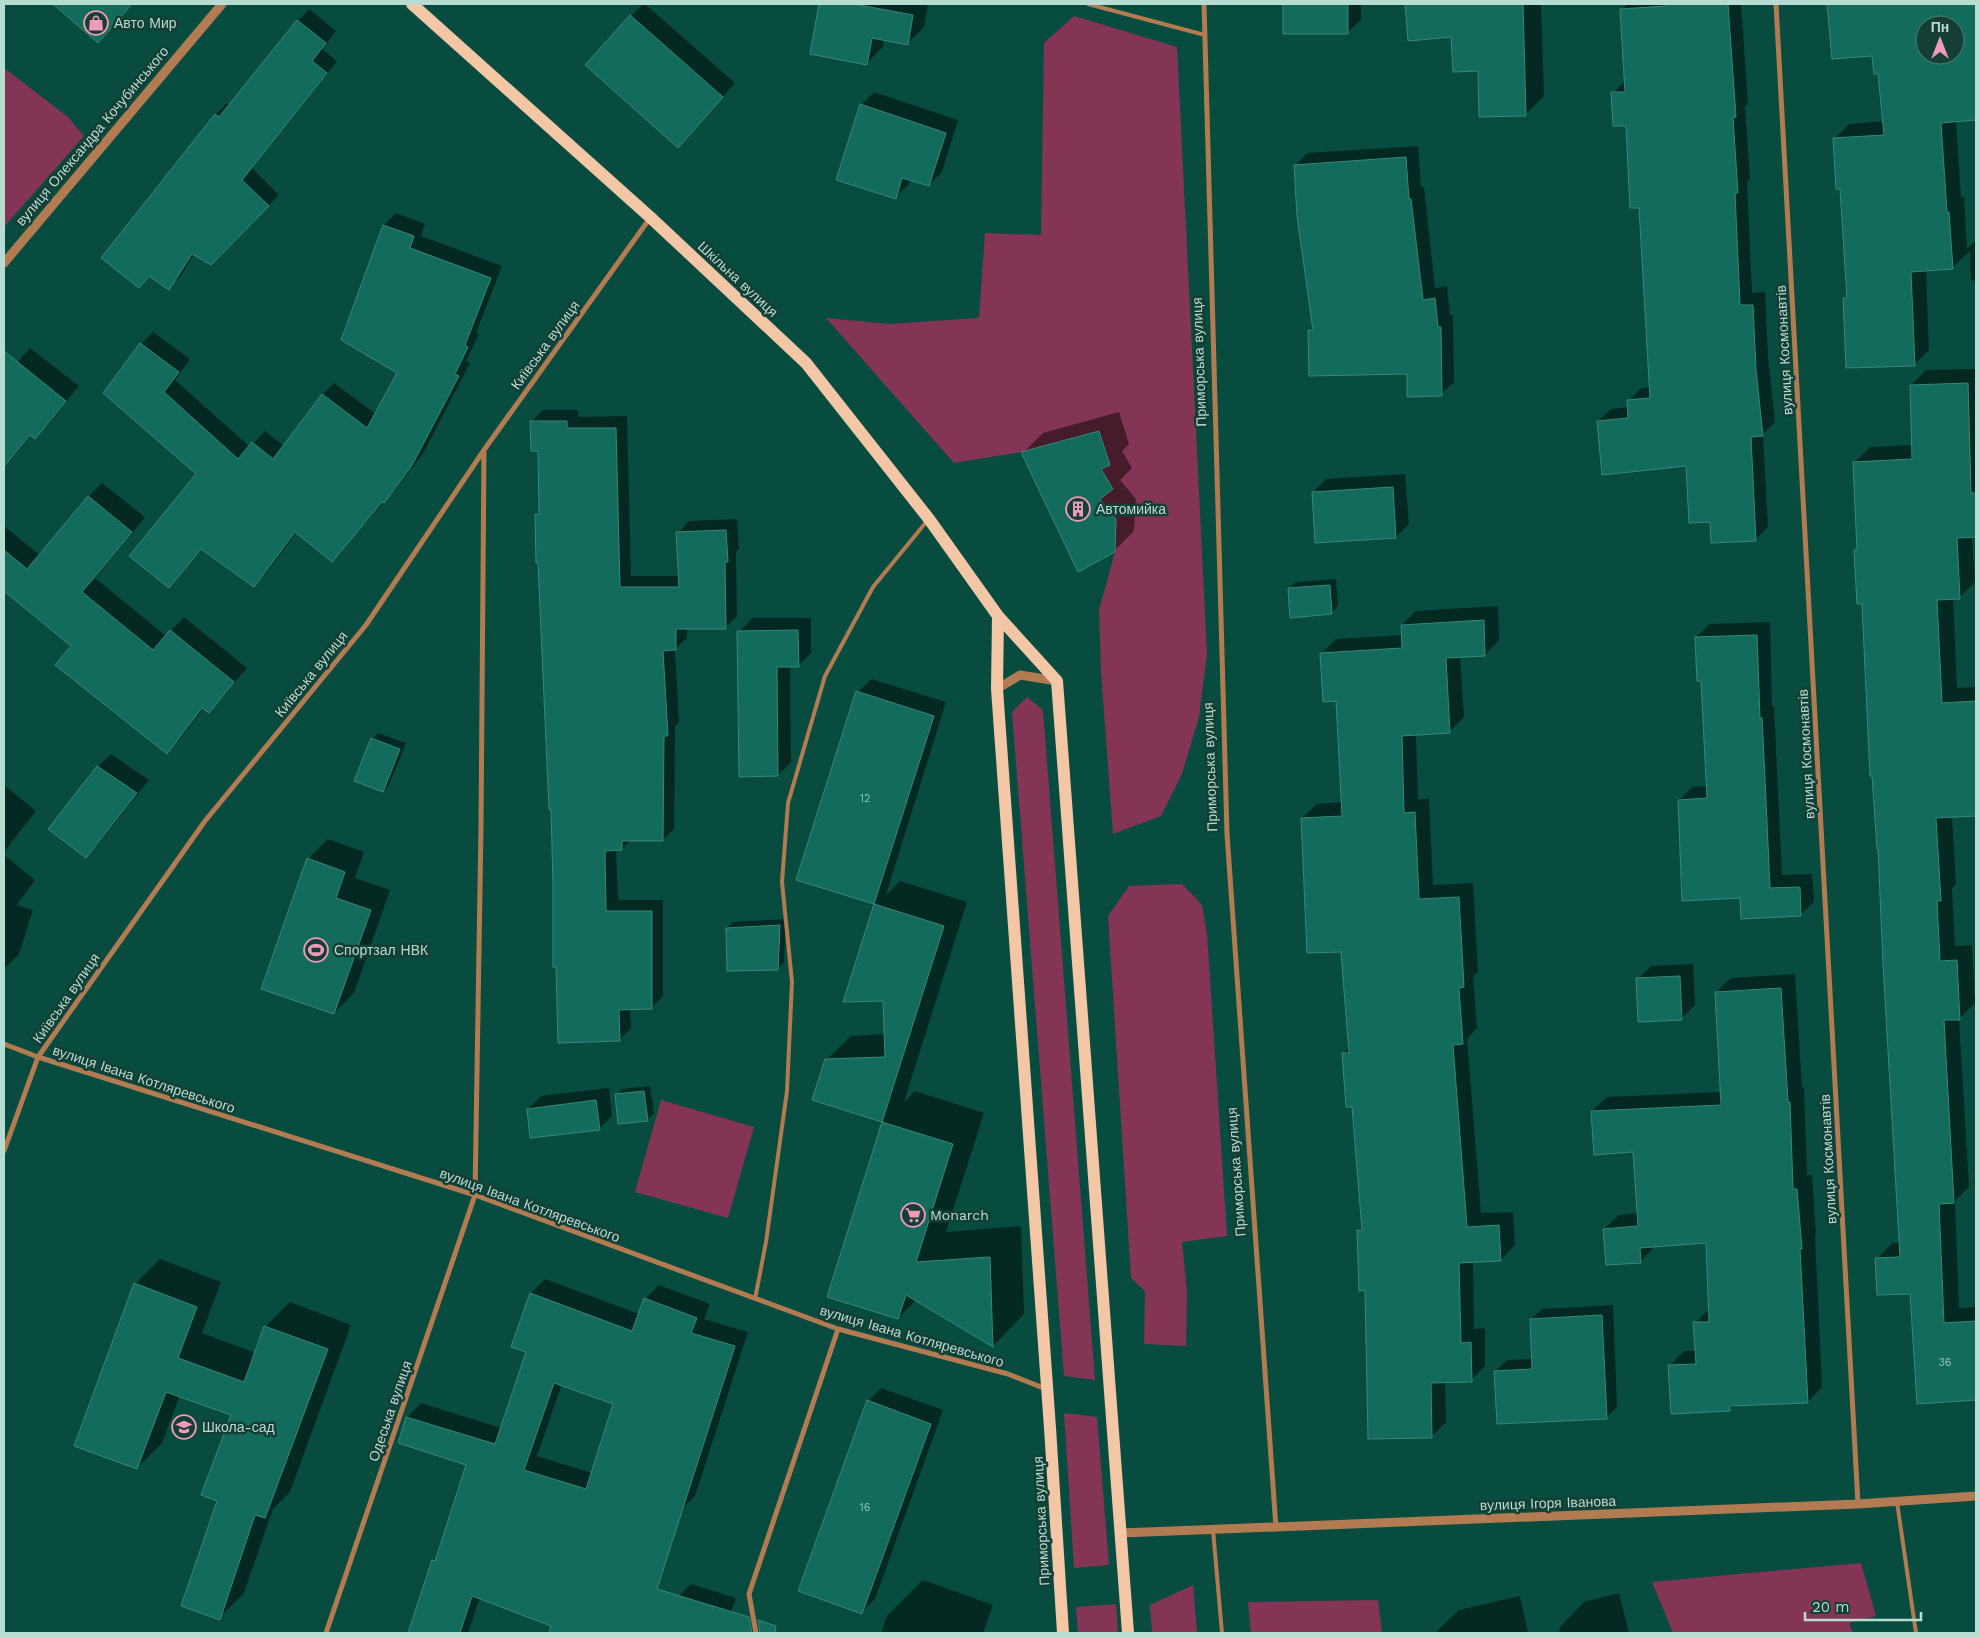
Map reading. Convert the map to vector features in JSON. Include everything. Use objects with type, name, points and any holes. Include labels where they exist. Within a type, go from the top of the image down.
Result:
[{"type":"main road","name":"Шкільна вулиця","points":[[412,4],[650,218],[806,363],[929,519],[998,616],[1057,681]]},
{"type":"main road","name":"Приморська вулиця","points":[[998,616],[997,689],[1063,1633]]},
{"type":"main road","points":[[1057,681],[1128,1633]]},
{"type":"street","name":"вулиця Олександра Кочубинського","points":[[4,263],[213,8],[222,4]]},
{"type":"street","name":"Приморська вулиця","points":[[1204,4],[1227,834],[1276,1528]]},
{"type":"street","name":"вулиця Космонавтів","points":[[1776,4],[1858,1504]]},
{"type":"street","name":"Київська вулиця","points":[[4,1151],[38,1057],[205,821],[366,625],[484,450],[650,218]]},
{"type":"street","name":"Одеська вулиця","points":[[326,1633],[475,1195],[481,826],[484,450]]},
{"type":"street","points":[[997,689],[1020,675],[1057,681]]},
{"type":"street","name":"вулиця Івана Котляревського","points":[[4,1044],[38,1057],[475,1195],[838,1329],[1008,1374],[1047,1389]]},
{"type":"street","points":[[756,1633],[749,1594],[838,1329]]},
{"type":"street","name":"вулиця Ігоря Іванова","points":[[1120,1533],[1858,1504],[1976,1496]]},
{"type":"lane","points":[[1088,4],[1205,35]]},
{"type":"lane","points":[[755,1299],[766,1242],[787,1090],[792,982],[782,882],[788,803],[825,676],[873,587],[929,519]]},
{"type":"lane","points":[[1897,1502],[1916,1633]]},
{"type":"lane","points":[[1213,1530],[1222,1633]]},
{"type":"shaded area","points":[[1074,16],[1177,47],[1207,654],[1199,717],[1182,774],[1161,816],[1113,834],[1101,672],[1099,610],[1115,552],[1116,519],[1100,499],[1113,489],[1101,469],[1110,464],[1100,431],[1021,452],[954,463],[826,318],[889,324],[979,318],[985,233],[1041,235],[1044,43]]},
{"type":"shaded area","points":[[4,68],[68,117],[84,136],[4,227]]},
{"type":"shaded area","points":[[1027,697],[1043,710],[1095,1380],[1064,1376],[1012,712]]},
{"type":"shaded area","points":[[1182,884],[1202,905],[1207,934],[1227,1236],[1182,1242],[1187,1292],[1186,1346],[1144,1344],[1145,1291],[1131,1278],[1108,916],[1129,886]]},
{"type":"shaded area","points":[[661,1100],[754,1127],[728,1218],[635,1192]]},
{"type":"shaded area","points":[[1064,1413],[1097,1417],[1109,1565],[1074,1568]]},
{"type":"shaded area","points":[[1861,1563],[1876,1616],[1849,1623],[1853,1633],[1673,1633],[1652,1582]]},
{"type":"shaded area","points":[[1193,1585],[1197,1633],[1152,1633],[1150,1605]]},
{"type":"shaded area","points":[[1378,1600],[1382,1633],[1251,1633],[1248,1602]]},
{"type":"shaded area","points":[[1116,1604],[1118,1633],[1078,1633],[1076,1607]]},
{"type":"building","name":"Авто Мир","points":[[53,4],[132,4],[98,43]]},
{"type":"building","points":[[819,4],[854,4],[913,15],[908,45],[872,38],[867,65],[810,54]]},
{"type":"building","points":[[1283,4],[1348,4],[1348,34],[1283,34]]},
{"type":"building","points":[[1405,4],[1523,4],[1526,116],[1479,117],[1478,71],[1453,72],[1451,37],[1408,41]]},
{"type":"building","points":[[1666,4],[1728,4],[1736,117],[1733,118],[1738,193],[1735,193],[1740,305],[1753,305],[1756,370],[1763,436],[1751,437],[1756,541],[1711,543],[1710,522],[1689,523],[1686,466],[1602,475],[1597,421],[1628,418],[1627,400],[1650,398],[1639,208],[1630,208],[1626,126],[1613,126],[1611,92],[1625,92],[1620,9],[1666,6]]},
{"type":"building","points":[[1827,4],[1976,4],[1976,120],[1941,123],[1953,269],[1911,272],[1915,366],[1846,368],[1843,298],[1847,298],[1840,189],[1836,189],[1833,138],[1884,135],[1878,74],[1874,74],[1872,56],[1832,59]]},
{"type":"building","points":[[630,15],[723,97],[678,148],[585,65]]},
{"type":"building","points":[[297,20],[326,43],[312,61],[327,73],[242,180],[269,206],[211,265],[192,254],[169,290],[149,276],[139,288],[101,258],[215,114],[219,117]]},
{"type":"building","points":[[860,104],[946,133],[929,186],[902,178],[896,199],[836,180]]},
{"type":"building","points":[[1406,157],[1409,199],[1411,199],[1423,300],[1435,298],[1438,327],[1441,327],[1442,396],[1407,397],[1407,374],[1309,376],[1308,330],[1313,330],[1297,216],[1294,165]]},
{"type":"building","points":[[383,225],[414,236],[410,248],[491,278],[465,345],[468,347],[455,374],[459,376],[411,467],[384,503],[382,502],[332,562],[295,532],[254,587],[201,549],[169,588],[129,556],[196,474],[103,393],[140,343],[179,372],[164,392],[238,459],[252,442],[273,459],[322,394],[367,428],[397,373],[341,340]]},
{"type":"building","points":[[4,351],[66,401],[35,439],[30,435],[4,467]]},
{"type":"building","points":[[1968,383],[1971,493],[1976,493],[1976,537],[1957,538],[1960,599],[1937,600],[1942,703],[1976,701],[1976,816],[1936,818],[1941,901],[1937,901],[1940,961],[1957,960],[1960,1020],[1944,1020],[1954,1203],[1939,1204],[1944,1323],[1976,1321],[1976,1400],[1917,1404],[1910,1294],[1877,1295],[1875,1258],[1900,1257],[1878,848],[1872,776],[1870,776],[1862,604],[1857,604],[1854,550],[1857,550],[1853,462],[1912,459],[1910,385]]},
{"type":"building","points":[[530,421],[567,421],[567,428],[616,428],[620,587],[679,587],[676,532],[726,530],[728,562],[725,562],[726,629],[676,629],[676,650],[663,651],[668,736],[664,736],[663,841],[622,841],[622,850],[605,851],[606,911],[652,911],[652,1009],[619,1010],[620,1041],[558,1043],[556,967],[553,967],[551,809],[549,809],[538,563],[536,563],[535,514],[539,514],[538,451],[531,451]]},
{"type":"building","name":"Автомийка","points":[[1099,431],[1110,465],[1101,469],[1113,489],[1100,499],[1116,519],[1115,552],[1078,572],[1021,452]]},
{"type":"building","points":[[1393,487],[1396,538],[1315,543],[1312,492]]},
{"type":"building","points":[[88,496],[132,532],[82,592],[153,650],[170,630],[234,682],[209,713],[202,708],[167,754],[55,665],[71,646],[4,591],[4,550],[27,569]]},
{"type":"building","points":[[1330,585],[1332,614],[1290,618],[1288,588]]},
{"type":"building","points":[[1484,620],[1485,656],[1446,658],[1450,733],[1402,736],[1404,813],[1415,812],[1419,899],[1459,897],[1464,987],[1459,988],[1463,1044],[1453,1045],[1467,1227],[1499,1225],[1501,1261],[1459,1263],[1461,1343],[1471,1342],[1472,1382],[1431,1383],[1432,1438],[1368,1439],[1365,1290],[1359,1291],[1357,1230],[1362,1230],[1352,1107],[1346,1107],[1342,1053],[1349,1053],[1341,952],[1307,953],[1301,818],[1342,816],[1336,701],[1323,702],[1320,653],[1402,648],[1401,625]]},
{"type":"building","points":[[798,630],[799,667],[777,667],[778,776],[739,777],[737,631]]},
{"type":"building","points":[[1757,635],[1770,888],[1800,887],[1801,916],[1741,919],[1740,898],[1682,901],[1678,800],[1707,798],[1701,681],[1697,681],[1695,637]]},
{"type":"building","points":[[856,691],[934,716],[874,904],[796,880]]},
{"type":"building","points":[[371,738],[400,749],[383,792],[354,781]]},
{"type":"building","points":[[97,766],[137,793],[86,858],[48,829]]},
{"type":"building","name":"Спортзал НВК","points":[[307,858],[345,872],[336,898],[371,910],[334,1014],[261,989]]},
{"type":"building","points":[[874,904],[944,926],[882,1122],[812,1100],[825,1059],[885,1057],[883,1001],[843,1002]]},
{"type":"building","points":[[780,925],[778,970],[727,971],[726,928]]},
{"type":"building","points":[[1680,976],[1682,1020],[1638,1022],[1636,978]]},
{"type":"building","points":[[1781,988],[1788,1102],[1790,1102],[1793,1189],[1797,1189],[1802,1249],[1800,1249],[1808,1403],[1730,1406],[1730,1411],[1671,1414],[1668,1365],[1696,1364],[1693,1322],[1709,1322],[1706,1243],[1640,1248],[1641,1263],[1606,1265],[1603,1229],[1638,1226],[1633,1152],[1594,1155],[1591,1111],[1721,1105],[1715,992]]},
{"type":"building","points":[[644,1091],[648,1121],[618,1124],[615,1094]]},
{"type":"building","points":[[596,1100],[600,1130],[530,1138],[527,1109]]},
{"type":"building","points":[[882,1122],[953,1144],[916,1262],[990,1257],[993,1347],[906,1295],[898,1319],[827,1297]]},
{"type":"building","points":[[134,1283],[197,1307],[178,1358],[244,1382],[264,1326],[328,1349],[265,1518],[255,1515],[220,1620],[181,1606],[217,1501],[201,1495],[231,1415],[166,1392],[137,1469],[74,1446]]},
{"type":"building","points":[[530,1293],[632,1331],[644,1298],[697,1318],[691,1333],[735,1346],[657,1589],[749,1617],[752,1633],[549,1633],[551,1626],[472,1596],[460,1633],[408,1633],[432,1560],[435,1561],[466,1465],[398,1443],[406,1417],[495,1444],[526,1352],[511,1347]],"holes":[[[554,1383],[613,1404],[586,1489],[524,1470]]]},
{"type":"building","points":[[1602,1315],[1607,1419],[1497,1424],[1494,1371],[1532,1369],[1530,1319]]},
{"type":"building","points":[[867,1400],[931,1424],[862,1614],[798,1591]]},
{"type":"building","points":[[758,1620],[776,1626],[775,1633],[760,1633]]},
{"type":"place","name":"Авто Мир","points":[[96,23]]},
{"type":"place","name":"Автомийка","points":[[1078,509]]},
{"type":"place","name":"Спортзал НВК","points":[[316,950]]},
{"type":"place","name":"Monarch","points":[[913,1215]]},
{"type":"place","name":"Школа-сад","points":[[184,1427]]}]
